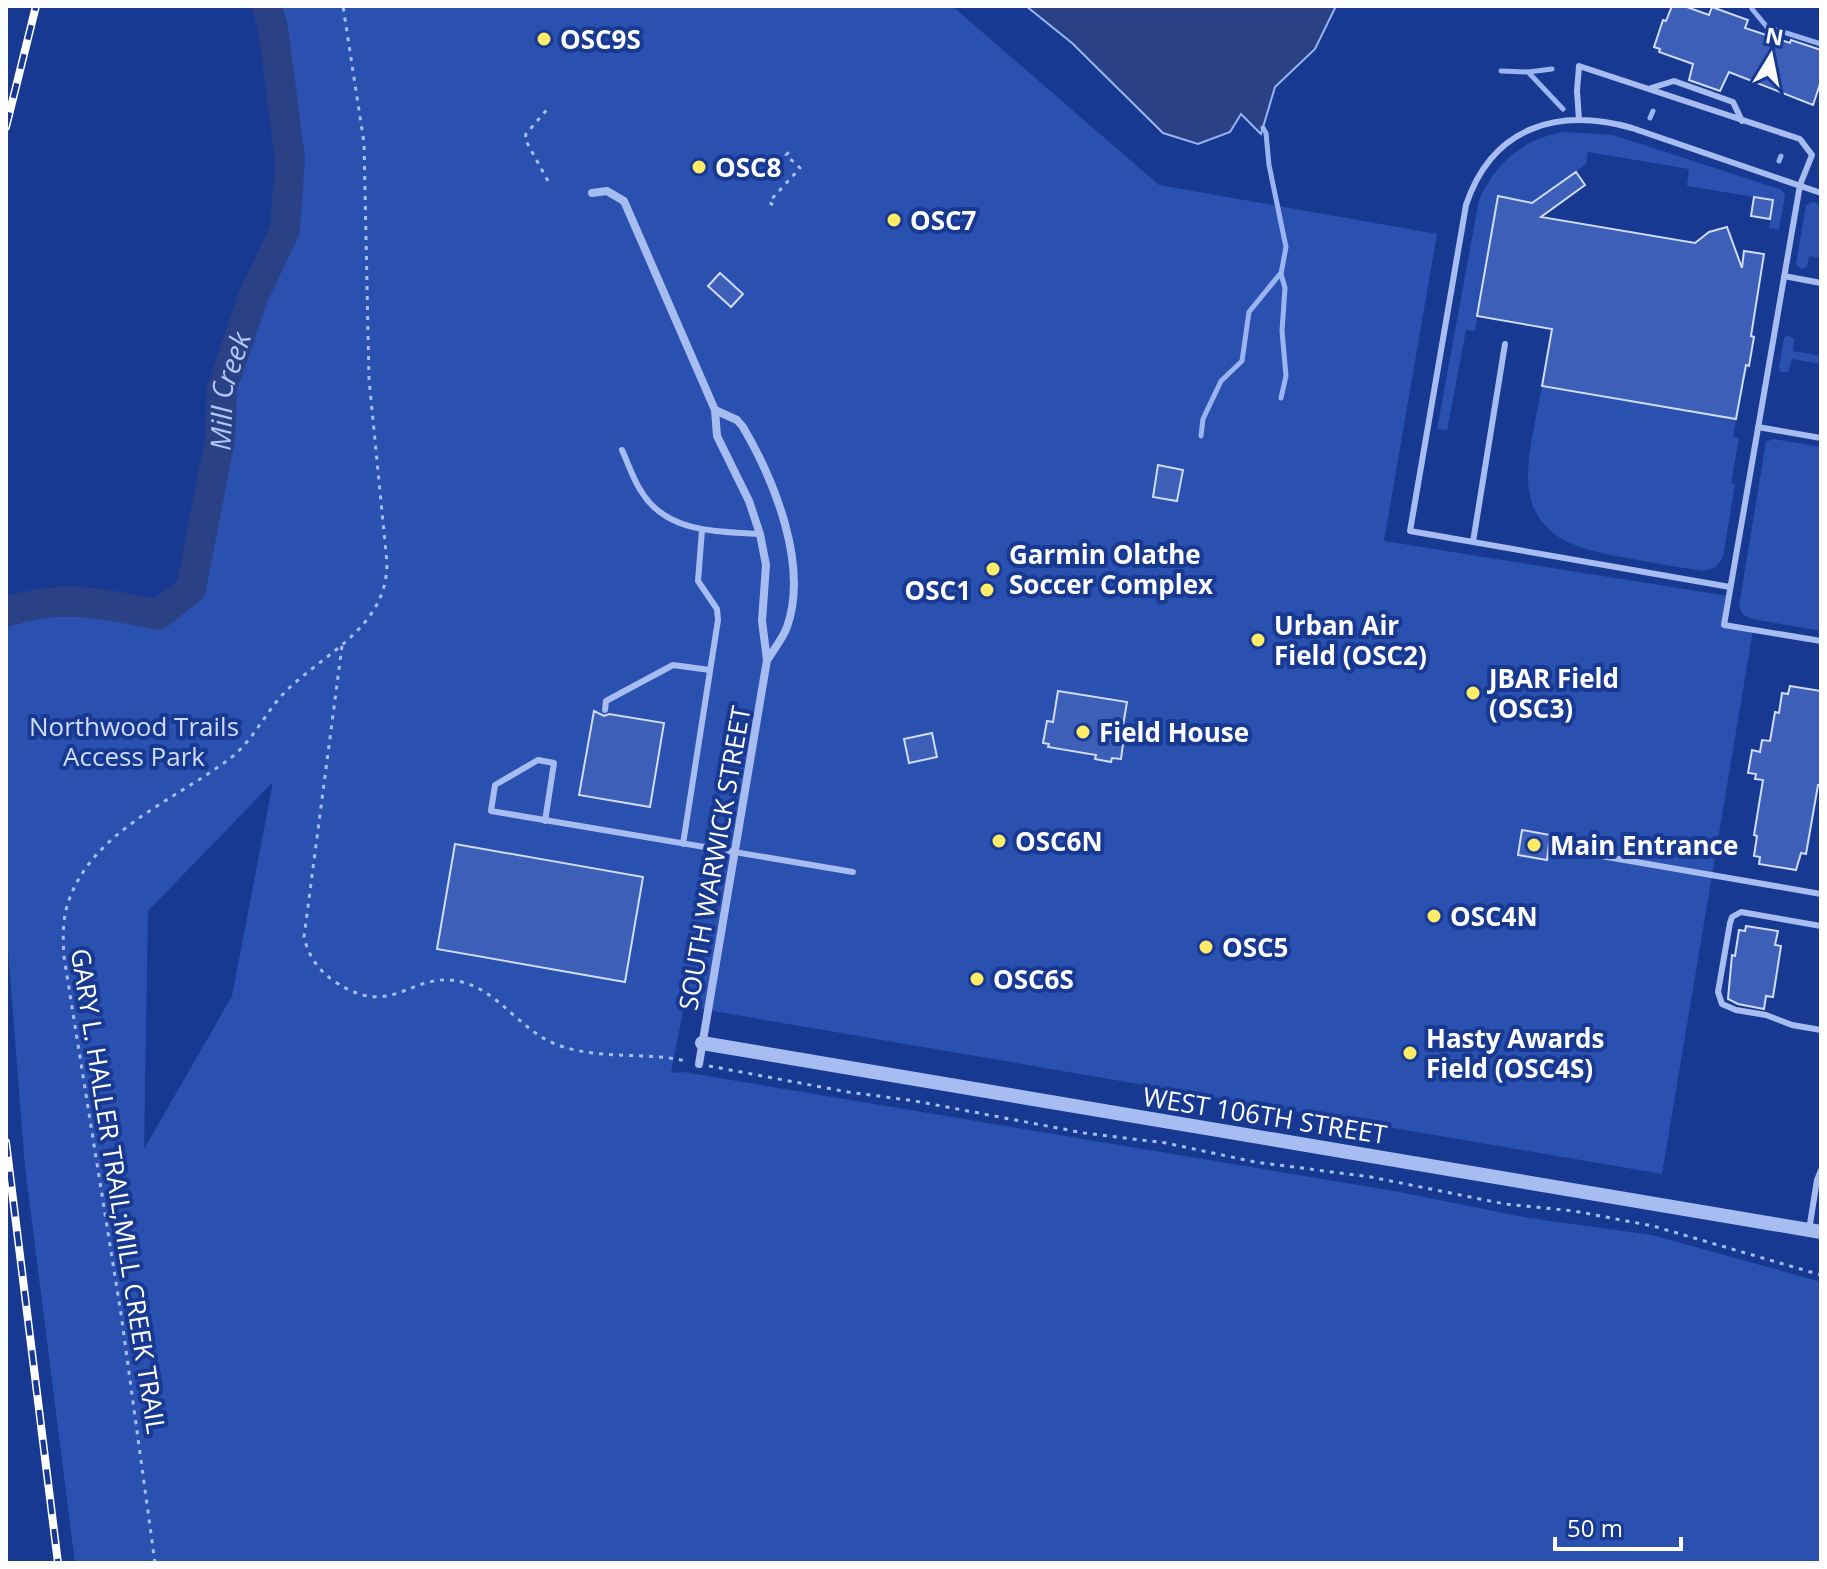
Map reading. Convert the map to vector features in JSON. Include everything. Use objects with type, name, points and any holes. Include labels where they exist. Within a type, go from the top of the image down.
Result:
[{"type":"street","points":[[592,193],[607,191],[624,201],[715,410]]},
{"type":"street","name":"SOUTH WARWICK STREET","points":[[699,1064],[767,660],[762,621],[766,565],[760,534],[749,501],[717,436],[715,410],[737,420],[743,427],[779,505],[787,530],[794,586],[787,628],[767,660]]},
{"type":"street","name":"WEST 106TH STREET","points":[[702,1043],[1815,1231]]},
{"type":"lane","points":[[1579,120],[1579,66],[1800,139],[1812,155],[1800,185],[1724,625],[1821,641]]},
{"type":"lane","points":[[1650,88],[1674,81],[1733,102],[1742,121]]},
{"type":"lane","points":[[1730,587],[1410,531],[1466,205],[1480,173],[1504,145],[1522,132],[1543,123],[1579,120],[1613,122],[1821,193]]},
{"type":"lane","points":[[1784,276],[1821,283]]},
{"type":"lane","points":[[1473,542],[1505,344]]},
{"type":"lane","points":[[1758,427],[1821,438]]},
{"type":"lane","points":[[622,450],[640,491],[655,509],[678,524],[702,530],[760,534]]},
{"type":"lane","points":[[683,844],[718,620],[717,609],[698,581],[702,530]]},
{"type":"lane","points":[[605,710],[606,701],[673,665],[710,670]]},
{"type":"lane","points":[[545,821],[554,763],[538,760],[495,785],[491,811],[545,821],[853,872]]},
{"type":"lane","points":[[1584,853],[1821,894]]},
{"type":"lane","points":[[1821,926],[1741,912],[1732,917],[1718,992],[1722,1004],[1728,1008],[1821,1030]]},
{"type":"lane","points":[[1815,1231],[1817,1180],[1821,1170]]},
{"type":"path","name":"GARY L. HALLER TRAIL;MILL CREEK TRAIL","points":[[155,1563],[121,1314],[64,957],[64,919],[73,890],[98,855],[154,808],[237,753],[288,689],[366,623],[384,590],[387,563],[369,379],[364,143],[343,6]]},
{"type":"path","points":[[548,181],[525,139],[550,106]]},
{"type":"path","points":[[773,205],[769,202],[800,168],[786,155],[789,152]]},
{"type":"green space","name":"Northwood Trails Access Park","points":[[267,6],[952,6],[1159,185],[1437,234],[1384,541],[1728,596],[1724,625],[1753,630],[1662,1174],[684,1006],[671,1073],[683,1072],[1394,1191],[1529,1218],[1652,1235],[1821,1282],[1821,1563],[75,1563],[25,1167],[6,924],[6,612],[46,603],[82,602],[158,615],[191,589],[220,439],[222,388],[254,295],[285,230],[290,159],[274,28]],"holes":[[[273,782],[232,996],[144,1149],[148,911]]]},
{"type":"green space","points":[[1564,132],[1613,135],[1782,190],[1785,196],[1779,229],[1769,228],[1773,200],[1687,186],[1689,169],[1588,152],[1586,164],[1534,203],[1498,197],[1475,331],[1466,330],[1447,430],[1437,429],[1479,200],[1494,174],[1512,154],[1536,140]]},
{"type":"green space","points":[[1813,202],[1821,205],[1821,258],[1809,256],[1807,267],[1801,269],[1796,264],[1806,205]]},
{"type":"green space","points":[[1788,335],[1794,339],[1793,351],[1821,356],[1821,364],[1792,359],[1788,372],[1781,372],[1784,338]]},
{"type":"green space","points":[[1542,386],[1736,419],[1733,437],[1739,438],[1731,483],[1735,484],[1723,557],[1716,567],[1704,571],[1599,553],[1564,540],[1550,530],[1538,517],[1531,499],[1528,477]]},
{"type":"green space","points":[[1773,439],[1821,447],[1821,631],[1752,619],[1742,614],[1739,606],[1766,442]]},
{"type":"shaded area","points":[[1026,6],[1336,6],[1315,49],[1275,87],[1261,134],[1241,114],[1230,132],[1198,144],[1163,133],[1072,43]]},
{"type":"building","points":[[1672,6],[1684,6],[1709,15],[1712,7],[1748,20],[1745,28],[1821,50],[1821,81],[1813,105],[1729,72],[1720,91],[1689,80],[1693,64],[1659,52],[1660,49],[1654,47],[1663,20],[1666,21]]},
{"type":"building","points":[[1576,172],[1585,185],[1541,217],[1695,243],[1709,232],[1727,227],[1742,268],[1744,251],[1764,254],[1751,336],[1754,337],[1736,419],[1542,386],[1552,329],[1477,316],[1498,196],[1532,203]]},
{"type":"building","points":[[1754,197],[1773,200],[1770,219],[1751,216]]},
{"type":"building","points":[[720,273],[743,294],[731,307],[708,286]]},
{"type":"building","points":[[1158,465],[1183,470],[1177,501],[1153,497]]},
{"type":"building","points":[[1790,686],[1821,691],[1821,785],[1818,785],[1806,854],[1801,853],[1796,870],[1759,864],[1760,857],[1754,856],[1757,836],[1754,835],[1763,780],[1755,779],[1756,774],[1748,773],[1752,750],[1760,752],[1762,740],[1770,741],[1775,712],[1779,713],[1782,693],[1788,694]]},
{"type":"building","name":"Field House","points":[[1058,691],[1127,702],[1120,744],[1123,744],[1121,759],[1112,758],[1111,762],[1095,759],[1096,755],[1048,747],[1049,744],[1043,743],[1047,721],[1053,722]]},
{"type":"building","points":[[594,711],[604,716],[609,714],[664,723],[650,807],[579,795]]},
{"type":"building","points":[[932,733],[937,757],[909,763],[904,739]]},
{"type":"building","name":"Main Entrance","points":[[1522,830],[1550,835],[1547,860],[1518,855]]},
{"type":"building","points":[[455,844],[643,877],[625,982],[437,949]]},
{"type":"building","points":[[1746,926],[1778,931],[1775,945],[1781,946],[1773,997],[1766,996],[1764,1009],[1728,999],[1732,955],[1735,956],[1739,930],[1745,931]]},
{"type":"waterway","name":"Mill Creek","points":[[6,612],[46,603],[82,602],[158,615],[191,589],[220,439],[222,388],[254,295],[285,230],[290,159],[273,28],[267,6]]},
{"type":"waterway","points":[[1752,9],[1767,27],[1821,44]]},
{"type":"waterway","points":[[1501,71],[1552,69]]},
{"type":"waterway","points":[[1528,72],[1563,109]]},
{"type":"waterway","points":[[1650,118],[1653,111]]},
{"type":"waterway","points":[[1263,128],[1286,247],[1281,274],[1285,288],[1282,331],[1286,376],[1281,398]]},
{"type":"waterway","points":[[1779,161],[1781,156]]},
{"type":"waterway","points":[[1201,436],[1203,419],[1221,381],[1242,361],[1249,312],[1280,274]]},
{"type":"railway","points":[[6,127],[36,6]]},
{"type":"railway","points":[[6,1142],[58,1563]]},
{"type":"place","name":"OSC9S","points":[[544,39]]},
{"type":"place","name":"OSC8","points":[[699,167]]},
{"type":"place","name":"OSC7","points":[[894,220]]},
{"type":"place","name":"Garmin Olathe Soccer Complex","points":[[993,569]]},
{"type":"place","name":"OSC1","points":[[987,590]]},
{"type":"place","name":"Urban Air Field (OSC2)","points":[[1258,640]]},
{"type":"place","name":"JBAR Field (OSC3)","points":[[1473,693]]},
{"type":"place","name":"Field House","points":[[1083,732]]},
{"type":"place","name":"OSC6N","points":[[999,841]]},
{"type":"place","name":"Main Entrance","points":[[1534,845]]},
{"type":"place","name":"OSC4N","points":[[1434,916]]},
{"type":"place","name":"OSC5","points":[[1206,947]]},
{"type":"place","name":"OSC6S","points":[[977,979]]},
{"type":"place","name":"Hasty Awards Field (OSC4S)","points":[[1410,1053]]}]
